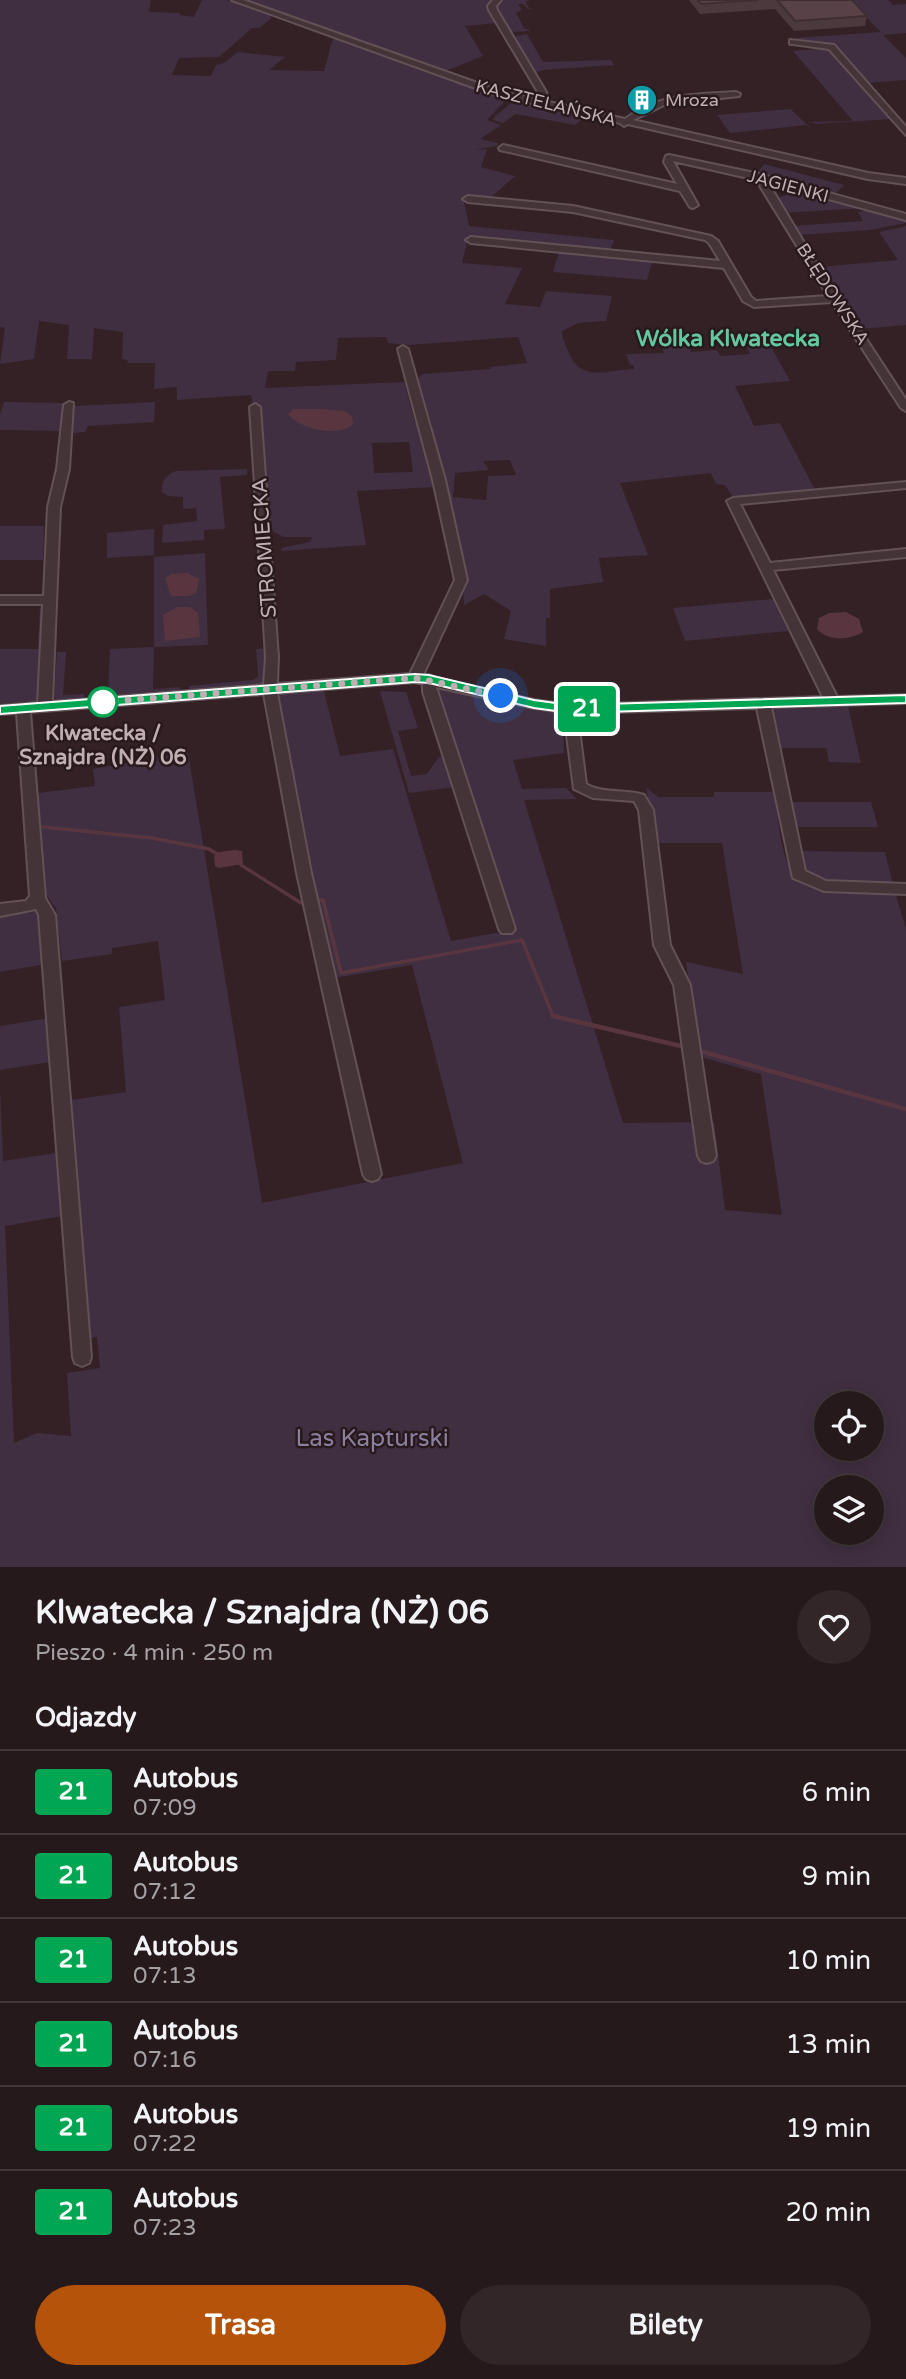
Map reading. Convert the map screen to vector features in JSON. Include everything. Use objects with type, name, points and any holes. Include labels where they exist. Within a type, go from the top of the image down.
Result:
[{"type":"street","name":"KASZTELAŃSKA","points":[[236,0],[483,89],[624,123],[679,148],[906,181]]},
{"type":"street","points":[[497,0],[492,6],[493,10],[542,92],[543,97],[537,103]]},
{"type":"street","points":[[793,43],[831,47],[906,132]]},
{"type":"street","points":[[624,123],[642,108],[655,103],[736,94]]},
{"type":"street","points":[[503,148],[685,189]]},
{"type":"street","points":[[679,148],[669,165],[693,205]]},
{"type":"street","name":"JAGIENKI","points":[[679,148],[767,179],[906,217]]},
{"type":"street","name":"BŁĘDOWSKA","points":[[767,179],[765,186],[904,402]]},
{"type":"street","points":[[468,199],[573,209],[708,237],[747,299],[754,304],[836,299]]},
{"type":"street","points":[[471,240],[727,265]]},
{"type":"street","points":[[403,349],[439,480],[461,580],[422,679]]},
{"type":"street","points":[[45,706],[54,507],[63,469],[69,405]]},
{"type":"street","name":"STROMIECKA","points":[[255,407],[272,657],[270,690],[310,902],[372,1174]]},
{"type":"street","points":[[832,701],[733,501],[906,485]]},
{"type":"street","points":[[765,567],[906,553]]},
{"type":"street","points":[[0,600],[51,600]]},
{"type":"street","points":[[422,679],[430,692],[507,929]]},
{"type":"street","points":[[0,710],[422,679],[534,704],[570,709],[906,699]]},
{"type":"street","points":[[763,704],[798,874],[824,886],[906,889]]},
{"type":"street","points":[[23,708],[38,898],[47,915],[82,1357]]},
{"type":"street","points":[[570,709],[579,786],[597,794],[632,795],[643,804],[662,945],[682,985],[707,1156]]},
{"type":"street","points":[[0,910],[30,906],[38,898]]},
{"type":"green space","points":[[0,0],[151,0],[149,12],[180,13],[194,17],[202,0],[226,0],[272,15],[272,18],[259,28],[252,28],[219,57],[179,58],[172,75],[211,76],[216,65],[224,63],[238,52],[285,57],[269,70],[324,71],[333,38],[339,35],[242,0],[491,0],[487,5],[498,23],[465,26],[483,56],[438,74],[505,97],[506,100],[487,120],[501,125],[480,139],[498,143],[497,146],[474,150],[487,149],[481,167],[515,176],[491,197],[464,202],[469,226],[614,240],[610,251],[468,238],[462,263],[522,268],[505,304],[540,307],[546,291],[612,296],[606,321],[578,323],[562,331],[564,342],[574,362],[588,372],[634,369],[626,354],[664,353],[660,342],[686,341],[691,352],[716,350],[721,356],[750,354],[746,346],[770,345],[790,381],[735,386],[754,426],[780,423],[815,490],[734,499],[725,485],[716,484],[711,473],[620,483],[648,555],[599,558],[603,582],[550,589],[546,646],[504,639],[511,611],[484,594],[464,605],[463,587],[435,487],[357,491],[366,545],[281,551],[282,548],[309,542],[313,537],[284,537],[266,528],[260,406],[253,405],[251,395],[177,400],[177,387],[154,389],[155,363],[127,363],[128,360],[122,359],[123,332],[94,328],[92,359],[67,359],[69,325],[39,321],[34,359],[0,364],[5,328],[0,327]],"holes":[[[386,337],[388,343],[408,345],[518,337],[527,363],[491,369],[423,374],[418,378],[432,426],[415,422],[404,382],[265,388],[268,371],[295,371],[296,362],[336,360],[338,338]],[[409,442],[413,472],[374,473],[372,443]],[[510,460],[516,475],[488,476],[486,500],[453,497],[455,473],[489,470],[483,461]]]},
{"type":"green space","points":[[503,0],[529,0],[526,2],[529,8],[533,8],[528,9],[523,4],[518,4],[522,10],[516,13],[524,28],[531,31],[510,32],[496,6]]},
{"type":"green space","points":[[849,0],[888,0],[893,5],[906,4],[906,33],[883,35],[906,58],[906,80],[866,83],[832,46],[794,38],[881,32]]},
{"type":"green space","points":[[527,34],[543,62],[611,60],[614,65],[534,73],[512,37]]},
{"type":"green space","points":[[818,46],[828,48],[891,119],[816,124],[811,122],[853,121],[793,51],[820,49]]},
{"type":"green space","points":[[515,100],[587,116],[575,125],[516,114],[503,123],[493,120]]},
{"type":"green space","points":[[791,109],[811,129],[806,125],[730,133],[717,115]]},
{"type":"green space","points":[[764,164],[844,185],[833,196],[756,175]]},
{"type":"green space","points":[[799,191],[864,208],[783,213],[778,200],[780,197]]},
{"type":"green space","points":[[871,210],[906,219],[906,223],[870,230],[797,235],[792,226],[863,221],[858,212]]},
{"type":"green space","points":[[906,226],[906,325],[860,329],[819,267],[898,260],[879,232]]},
{"type":"green space","points":[[559,252],[653,259],[647,280],[553,272]]},
{"type":"green space","points":[[4,402],[64,403],[64,431],[0,430],[0,414]]},
{"type":"green space","points":[[155,402],[154,422],[88,426],[85,432],[73,433],[74,406]]},
{"type":"green space","points":[[247,469],[247,475],[220,477],[225,529],[204,530],[204,540],[162,543],[163,525],[197,521],[196,508],[183,509],[183,497],[168,496],[162,492],[167,476],[176,471]]},
{"type":"green space","points":[[0,526],[44,526],[43,560],[0,560]]},
{"type":"green space","points":[[154,529],[154,555],[107,558],[107,533]]},
{"type":"green space","points":[[205,553],[208,645],[154,647],[154,557]]},
{"type":"green space","points":[[773,599],[788,631],[685,641],[673,608]]},
{"type":"green space","points":[[46,607],[42,701],[0,704],[0,649],[38,649],[40,608]]},
{"type":"green space","points":[[154,647],[153,689],[180,687],[181,693],[107,699],[107,696],[91,697],[91,693],[108,692],[110,649]]},
{"type":"green space","points":[[267,648],[267,684],[189,691],[189,686],[253,680],[258,676],[256,649]]},
{"type":"green space","points":[[57,652],[66,652],[63,695],[84,694],[84,700],[56,700]]},
{"type":"green space","name":"Las Kapturski","points":[[434,687],[562,712],[564,753],[513,760],[522,789],[566,788],[577,799],[524,800],[623,1123],[714,1122],[725,1210],[782,1215],[761,1074],[701,1057],[686,962],[743,974],[722,843],[657,843],[646,787],[658,797],[714,797],[714,792],[774,792],[786,858],[795,876],[803,883],[828,891],[895,892],[906,929],[906,1567],[0,1567],[0,1088],[3,1161],[56,1153],[63,1216],[5,1226],[14,1443],[37,1433],[71,1436],[67,1373],[100,1368],[97,1337],[90,1338],[71,1100],[126,1092],[119,1007],[165,1000],[158,941],[112,948],[112,954],[62,961],[56,908],[43,886],[38,793],[95,786],[93,769],[188,752],[262,1203],[463,1163],[412,965],[334,978],[321,926],[279,694],[324,691],[340,756],[393,749],[451,941],[513,930]]},
{"type":"green space","points":[[380,691],[406,692],[418,728],[398,731],[411,776],[427,774],[439,757],[446,756],[456,787],[409,793]]},
{"type":"green space","points":[[848,706],[861,763],[829,762],[826,748],[781,748],[771,708]]},
{"type":"green space","points":[[792,802],[871,802],[878,827],[797,827]]},
{"type":"green space","points":[[796,851],[885,852],[893,885],[835,885],[806,873]]},
{"type":"green space","points":[[35,912],[40,915],[46,964],[0,972],[0,914]]},
{"type":"green space","points":[[50,1018],[50,1062],[0,1070],[0,1026]]},
{"type":"shaded area","points":[[294,409],[344,411],[352,416],[353,424],[339,430],[320,430],[293,419],[288,414]]},
{"type":"shaded area","points":[[187,573],[199,579],[196,593],[189,596],[171,596],[165,578],[172,574]]},
{"type":"shaded area","points":[[177,607],[190,607],[198,613],[200,637],[165,641],[163,615]]},
{"type":"shaded area","points":[[846,612],[859,619],[863,632],[852,637],[833,638],[817,629],[819,618],[829,613]]},
{"type":"shaded area","points":[[242,851],[243,864],[219,868],[215,866],[214,856],[219,852]]},
{"type":"building","points":[[698,0],[758,0],[701,4]]},
{"type":"building","points":[[777,0],[852,0],[867,16],[795,21]]},
{"type":"waterway","points":[[43,827],[152,838],[209,849],[217,854]]},
{"type":"waterway","points":[[241,865],[301,903],[305,902]]},
{"type":"waterway","points":[[316,901],[323,900],[341,973],[522,940],[553,1016]]},
{"type":"waterway","points":[[553,1016],[685,1047]]},
{"type":"waterway","points":[[553,1016],[560,1018]]},
{"type":"waterway","points":[[696,1050],[906,1109]]},
{"type":"bus line","name":"21","points":[[0,710],[415,678],[534,704],[570,709],[906,699]]},
{"type":"place","name":"Mroza","points":[[642,100]]},
{"type":"place","name":"Klwatecka / Sznajdra (NŻ) 06","points":[[103,702]]},
{"type":"district","name":"Wólka Klwatecka","points":[[728,338]]},
{"type":"route","points":[[103,702],[415,678],[501,696]]}]
